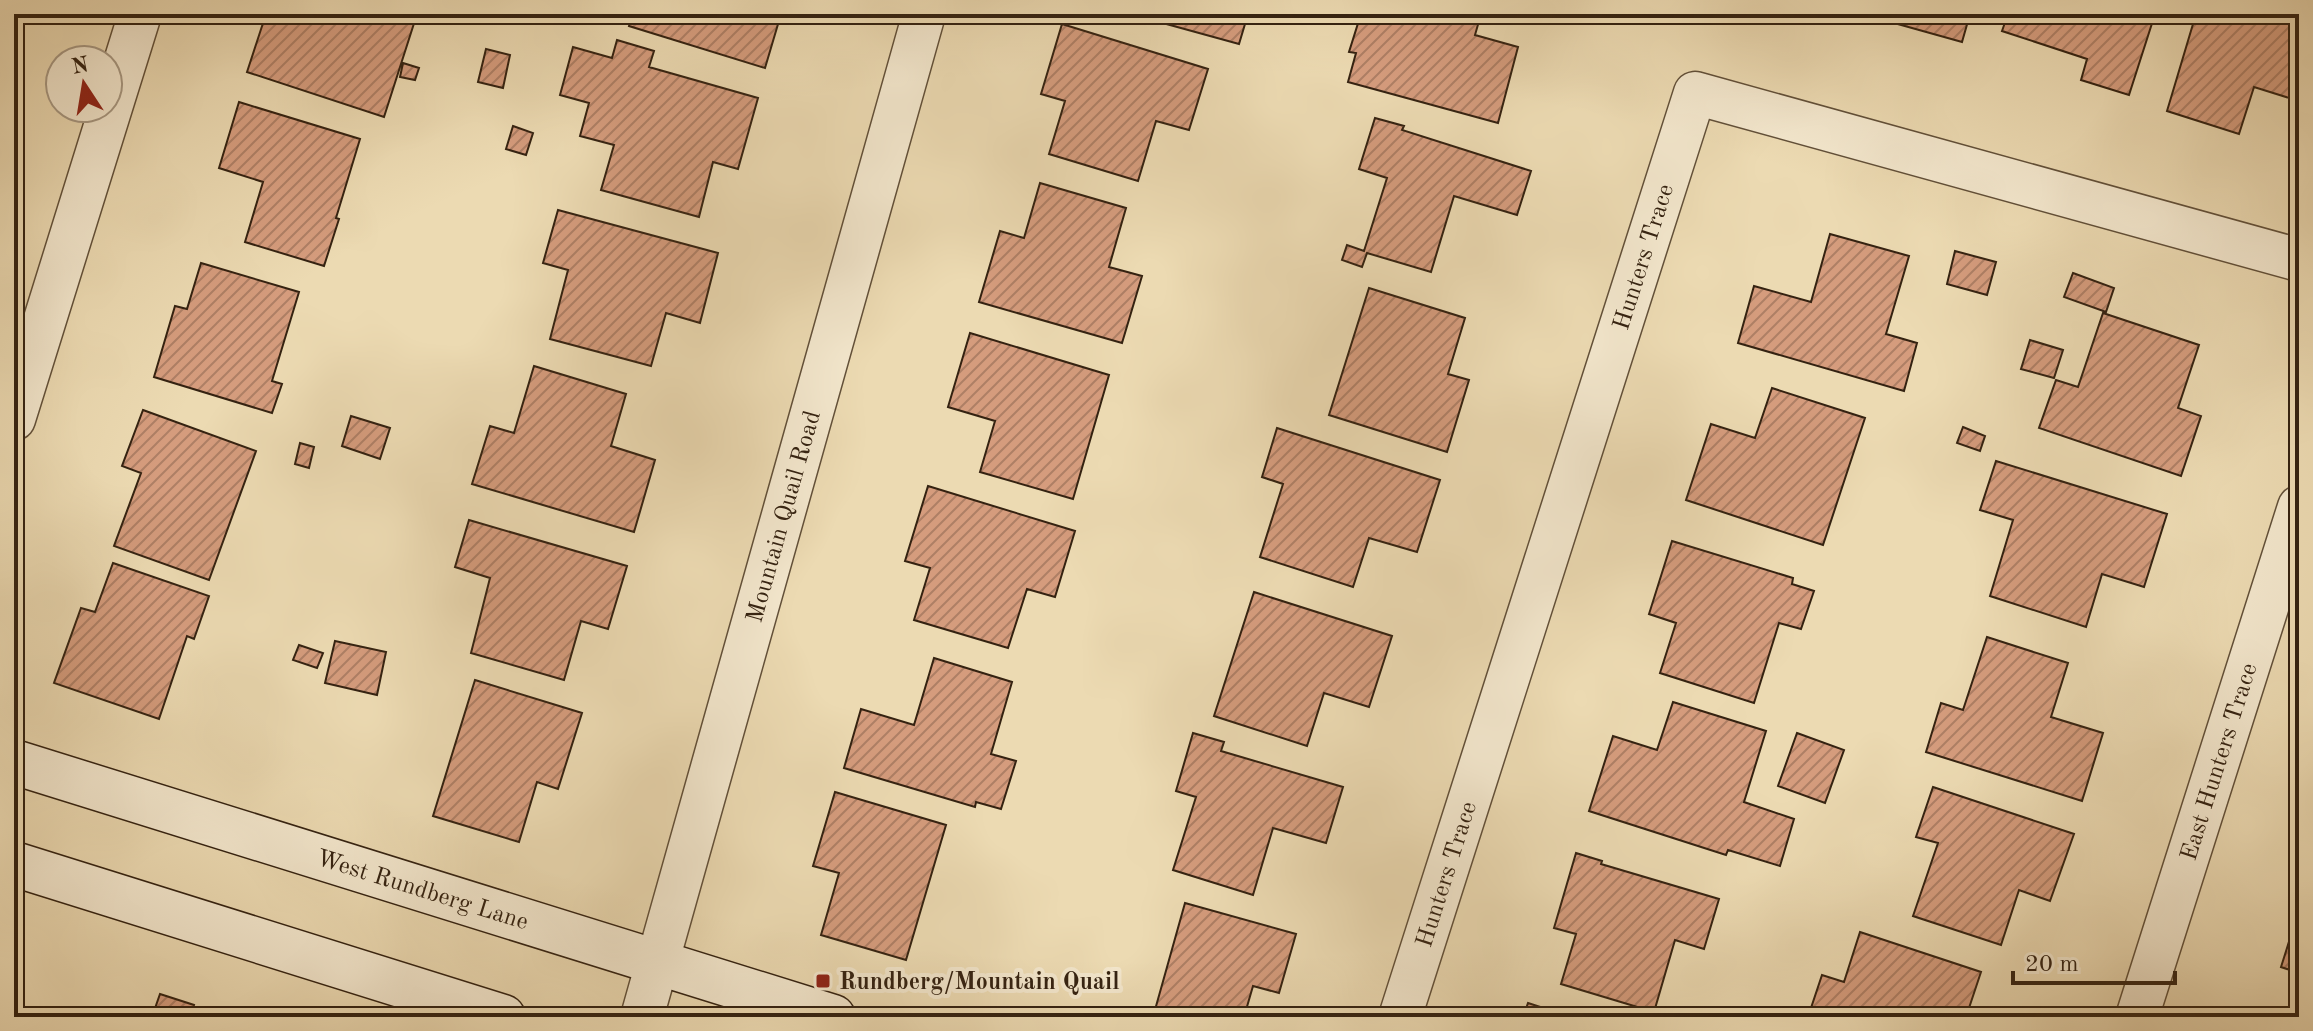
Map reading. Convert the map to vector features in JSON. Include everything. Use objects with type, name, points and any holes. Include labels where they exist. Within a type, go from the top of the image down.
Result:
[{"type":"main road","name":"West Rundberg Lane","points":[[14,762],[833,1017]]},
{"type":"main road","points":[[14,864],[503,1017]]},
{"type":"street","points":[[14,419],[140,14]]},
{"type":"street","name":"Mountain Quail Road","points":[[642,1017],[924,14]]},
{"type":"street","name":"Hunters Trace","points":[[1400,1017],[1695,93],[2299,260]]},
{"type":"street","name":"East Hunters Trace","points":[[2137,1017],[2299,507]]},
{"type":"building","points":[[266,14],[417,14],[384,117],[247,72]]},
{"type":"building","points":[[611,14],[781,14],[765,68],[629,26],[630,23],[611,17]]},
{"type":"building","points":[[1130,14],[1248,14],[1239,44]]},
{"type":"building","points":[[1379,14],[1481,14],[1475,35],[1518,47],[1498,123],[1348,82],[1356,53],[1349,52],[1360,17],[1377,21]]},
{"type":"building","points":[[1889,14],[1970,14],[1962,42],[1887,21]]},
{"type":"building","points":[[2008,14],[2155,14],[2129,95],[2081,80],[2087,59],[2002,31]]},
{"type":"building","points":[[2196,14],[2299,14],[2299,101],[2254,87],[2239,134],[2167,111]]},
{"type":"building","points":[[1062,24],[1208,69],[1189,130],[1156,121],[1138,181],[1049,154],[1065,101],[1041,94]]},
{"type":"building","points":[[617,40],[654,51],[649,67],[758,98],[738,169],[713,162],[699,217],[601,190],[614,145],[580,136],[589,103],[560,95],[573,47],[612,58]]},
{"type":"building","points":[[486,49],[510,55],[503,88],[478,82]]},
{"type":"building","points":[[403,63],[419,68],[415,80],[400,77]]},
{"type":"building","points":[[239,102],[360,139],[324,266],[245,242],[263,182],[219,168]]},
{"type":"building","points":[[1375,118],[1404,126],[1402,130],[1531,171],[1517,215],[1454,196],[1431,272],[1367,253],[1362,267],[1342,260],[1347,245],[1364,251],[1387,178],[1359,169]]},
{"type":"building","points":[[513,126],[533,133],[526,155],[506,149]]},
{"type":"building","points":[[1040,183],[1126,208],[1109,267],[1142,276],[1122,343],[979,302],[1000,231],[1024,238]]},
{"type":"building","points":[[558,210],[718,253],[700,323],[666,313],[651,366],[550,339],[568,270],[543,263]]},
{"type":"building","points":[[1830,234],[1909,256],[1886,334],[1917,343],[1904,391],[1738,343],[1754,286],[1811,302]]},
{"type":"building","points":[[1955,251],[1996,262],[1987,295],[1947,284]]},
{"type":"building","points":[[201,263],[299,292],[272,381],[282,384],[272,413],[154,377],[175,306],[187,309]]},
{"type":"building","points":[[2073,273],[2114,288],[2106,312],[2064,297]]},
{"type":"building","points":[[1369,288],[1465,318],[1448,374],[1469,380],[1447,452],[1329,415]]},
{"type":"building","points":[[2103,313],[2199,345],[2178,408],[2201,416],[2181,476],[2039,428],[2056,380],[2078,387]]},
{"type":"building","points":[[970,333],[1109,375],[1073,499],[980,472],[995,421],[948,407]]},
{"type":"building","points":[[2030,340],[2063,350],[2054,378],[2021,369]]},
{"type":"building","points":[[534,366],[626,394],[611,446],[655,460],[634,532],[472,484],[490,426],[514,433]]},
{"type":"building","points":[[1772,388],[1865,418],[1823,545],[1686,500],[1711,424],[1755,438]]},
{"type":"building","points":[[143,410],[256,451],[209,580],[114,546],[141,473],[122,466]]},
{"type":"building","points":[[351,416],[390,428],[380,459],[342,446]]},
{"type":"building","points":[[1963,427],[1985,436],[1980,451],[1957,443]]},
{"type":"building","points":[[1277,428],[1440,480],[1417,552],[1369,538],[1353,587],[1260,557],[1283,484],[1262,477]]},
{"type":"building","points":[[300,443],[314,447],[309,468],[295,464]]},
{"type":"building","points":[[1996,461],[2167,514],[2144,587],[2102,574],[2086,627],[1990,596],[2013,520],[1980,510]]},
{"type":"building","points":[[928,486],[1075,531],[1055,597],[1027,589],[1008,648],[914,620],[930,568],[905,561]]},
{"type":"building","points":[[469,520],[627,566],[608,629],[581,621],[564,680],[471,653],[490,578],[455,567]]},
{"type":"building","points":[[1672,541],[1793,578],[1792,584],[1814,591],[1801,629],[1779,623],[1754,703],[1660,673],[1676,623],[1649,614]]},
{"type":"building","points":[[113,563],[209,596],[194,639],[187,636],[159,719],[54,683],[81,608],[95,612]]},
{"type":"building","points":[[1254,592],[1392,636],[1369,707],[1324,693],[1307,746],[1214,716]]},
{"type":"building","points":[[1987,637],[2068,663],[2051,717],[2103,733],[2082,801],[1926,752],[1941,703],[1963,710]]},
{"type":"building","points":[[335,641],[386,652],[377,695],[325,683]]},
{"type":"building","points":[[299,645],[323,653],[317,668],[293,660]]},
{"type":"building","points":[[934,658],[1012,682],[991,754],[1016,761],[1001,809],[976,802],[975,807],[844,768],[861,709],[914,725]]},
{"type":"building","points":[[475,680],[582,713],[558,789],[537,782],[519,842],[433,816]]},
{"type":"building","points":[[1673,702],[1766,731],[1744,802],[1794,819],[1780,866],[1728,850],[1726,855],[1589,811],[1613,736],[1657,750]]},
{"type":"building","points":[[1193,733],[1224,742],[1221,751],[1343,787],[1326,843],[1273,828],[1253,895],[1173,870],[1196,797],[1176,791]]},
{"type":"building","points":[[1797,733],[1844,750],[1825,803],[1778,786]]},
{"type":"building","points":[[1933,787],[2074,834],[2050,901],[2019,890],[2001,945],[1913,916],[1938,843],[1916,837]]},
{"type":"building","points":[[835,792],[946,825],[906,960],[821,935],[839,873],[813,866]]},
{"type":"building","points":[[1576,853],[1602,861],[1601,864],[1719,899],[1704,949],[1675,940],[1654,1012],[1561,984],[1576,934],[1554,928]]},
{"type":"building","points":[[1185,903],[1296,934],[1279,993],[1253,986],[1244,1017],[1153,1017]]},
{"type":"building","points":[[2299,910],[2299,973],[2281,967]]},
{"type":"building","points":[[1860,932],[1981,972],[1966,1017],[1808,1017],[1822,975],[1844,982]]},
{"type":"building","points":[[2299,993],[2299,1017],[2291,1017]]},
{"type":"building","points":[[160,994],[194,1005],[190,1017],[152,1017]]},
{"type":"building","points":[[1528,1003],[1571,1017],[1523,1017]]},
{"type":"place","name":"Rundberg/Mountain Quail","points":[[823,981]]}]
